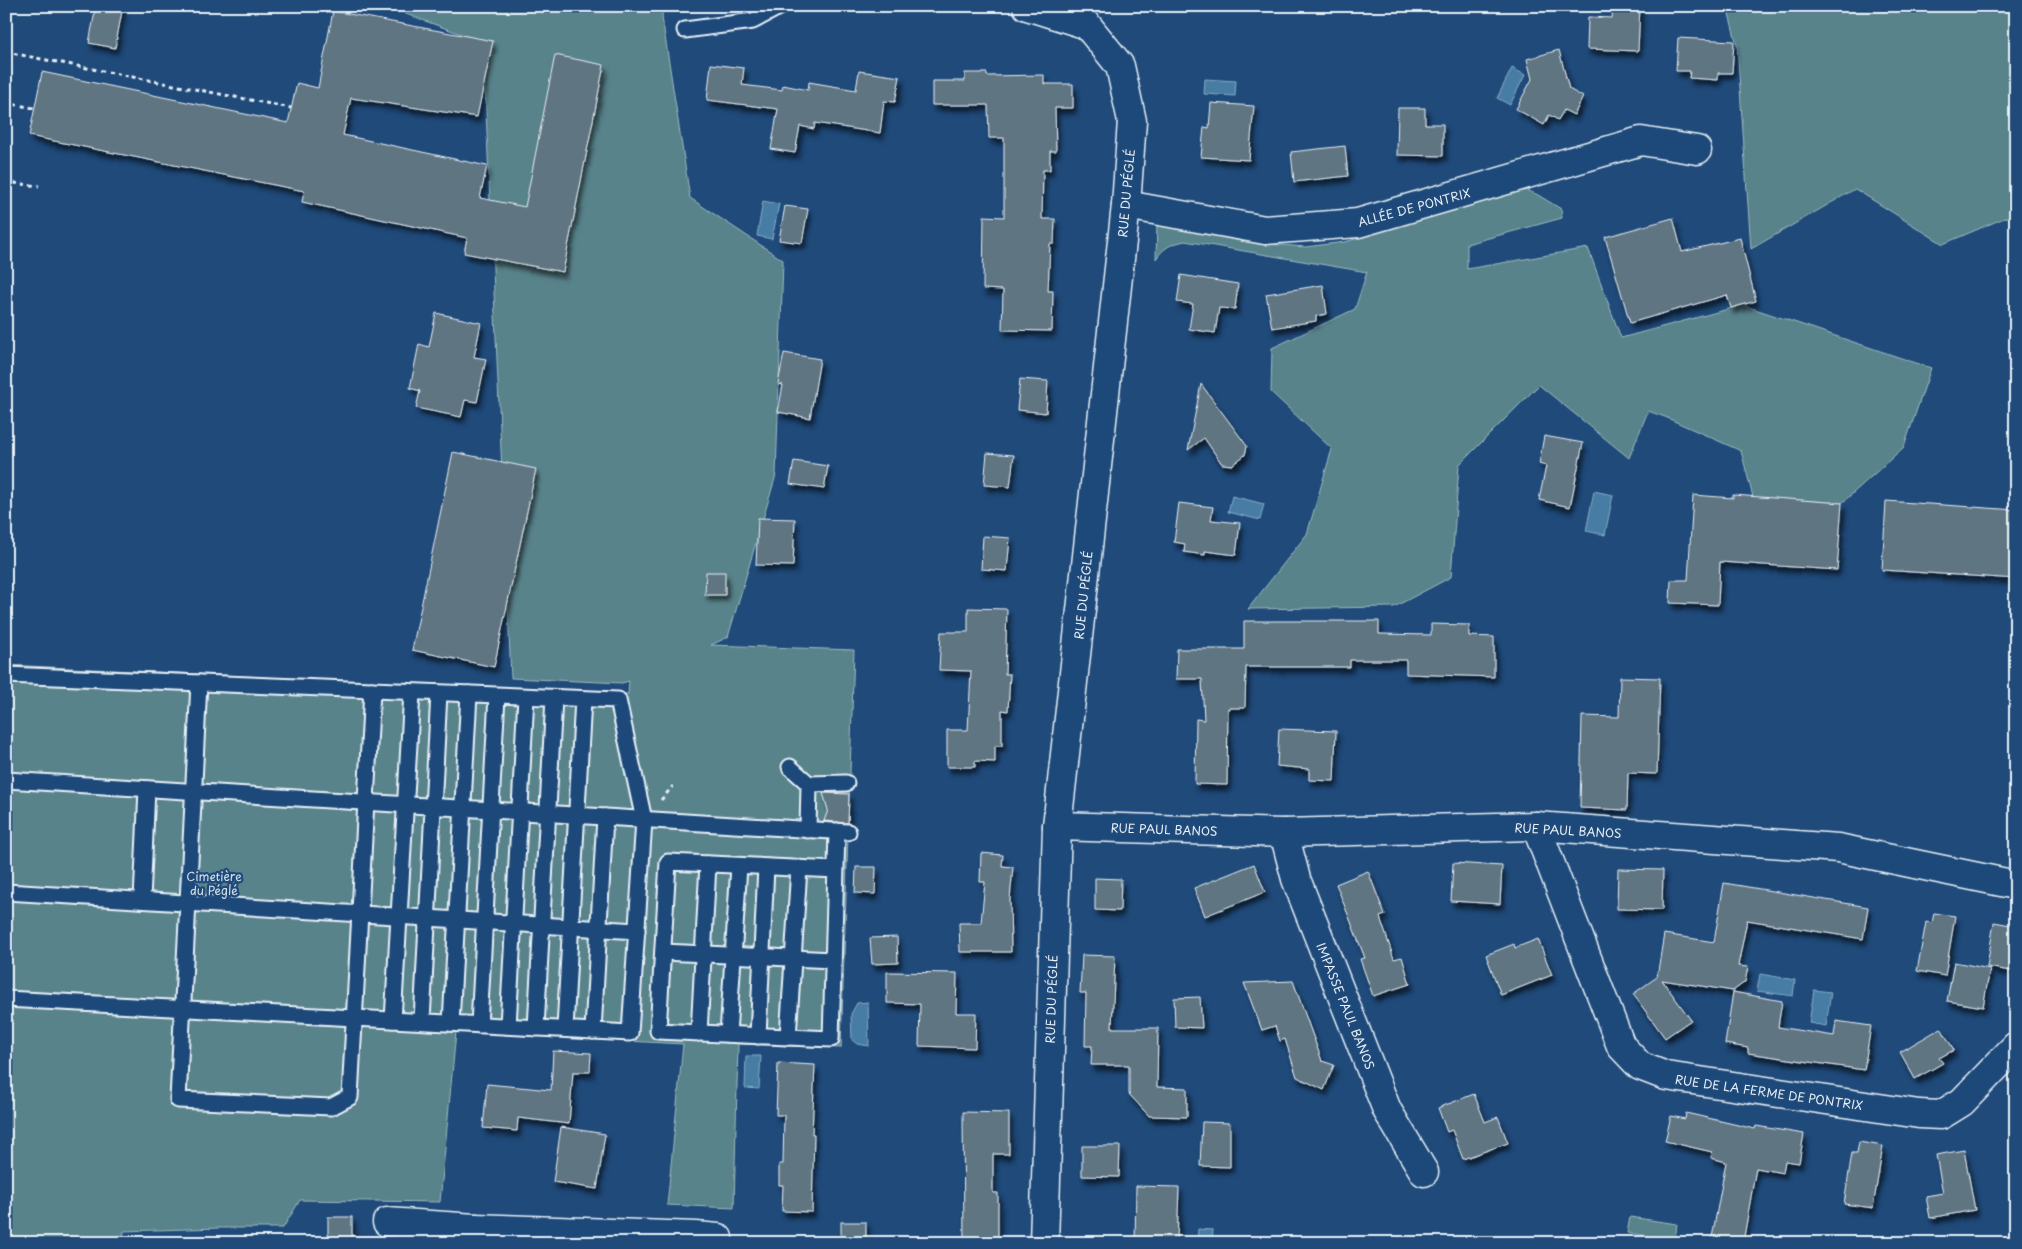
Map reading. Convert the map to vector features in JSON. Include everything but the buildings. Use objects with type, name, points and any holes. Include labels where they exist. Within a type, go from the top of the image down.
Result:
[{"type":"street","name":"RUE DU PÉGLÉ","points":[[1027,6],[1087,25],[1120,66],[1132,121],[1126,205],[1057,826],[1044,1243]]},
{"type":"street","name":"ALLÉE DE PONTRIX","points":[[1126,205],[1265,230],[1358,223],[1641,141],[1697,150]]},
{"type":"street","name":"RUE PAUL BANOS","points":[[1057,826],[1284,833],[1536,826],[1838,848],[2016,885]]},
{"type":"street","name":"RUE DE LA FERME DE PONTRIX","points":[[1536,826],[1621,1046],[1640,1066],[1666,1076],[1918,1114],[1941,1115],[1962,1102],[2016,1046]]},
{"type":"street","name":"IMPASSE PAUL BANOS","points":[[1284,833],[1296,879],[1387,1110],[1424,1172]]},
{"type":"street","points":[[387,1222],[475,1235],[704,1232]]},
{"type":"lane","points":[[685,30],[754,21],[781,6]]},
{"type":"lane","points":[[6,675],[618,700],[644,820],[630,1033],[6,999]]},
{"type":"lane","points":[[199,683],[178,1100],[331,1107],[350,1097],[372,690]]},
{"type":"lane","points":[[393,1020],[412,692]]},
{"type":"lane","points":[[422,1022],[439,693]]},
{"type":"lane","points":[[451,1023],[469,694]]},
{"type":"lane","points":[[479,1025],[497,696]]},
{"type":"lane","points":[[508,1026],[526,697]]},
{"type":"lane","points":[[536,1028],[554,698]]},
{"type":"lane","points":[[565,1030],[583,699]]},
{"type":"lane","points":[[790,767],[809,784],[846,783]]},
{"type":"lane","points":[[6,780],[843,832],[836,870],[831,1039],[658,1031],[668,862],[836,870]]},
{"type":"lane","points":[[808,830],[809,784]]},
{"type":"lane","points":[[142,900],[147,789]]},
{"type":"lane","points":[[593,1031],[605,817]]},
{"type":"lane","points":[[699,1033],[708,864]]},
{"type":"lane","points":[[728,1034],[739,866]]},
{"type":"lane","points":[[758,1036],[766,867]]},
{"type":"lane","points":[[788,1037],[798,868]]},
{"type":"lane","points":[[6,892],[637,931]]},
{"type":"lane","points":[[663,952],[833,960]]},
{"type":"path","points":[[6,52],[291,108]]},
{"type":"path","points":[[6,103],[34,108]]},
{"type":"path","points":[[6,182],[40,186]]},
{"type":"green space","name":"Cimetière du Péglé","points":[[395,6],[663,6],[662,17],[690,198],[783,260],[776,475],[728,637],[711,645],[854,650],[841,1048],[738,1044],[734,1208],[667,1205],[683,1044],[456,1032],[440,1202],[300,1200],[283,1228],[124,1231],[123,1243],[6,1243],[6,665],[628,694],[629,681],[622,683],[511,678],[483,42],[406,14]]},
{"type":"green space","points":[[1727,6],[2016,6],[2016,213],[1943,244],[1855,189],[1751,249],[1737,45]]},
{"type":"green space","points":[[1526,190],[1561,209],[1562,218],[1467,244],[1467,269],[1588,248],[1621,338],[1743,305],[1931,368],[1904,447],[1842,503],[1753,497],[1741,451],[1648,411],[1629,458],[1539,385],[1459,465],[1451,577],[1394,607],[1248,609],[1307,534],[1332,449],[1271,392],[1272,348],[1355,309],[1367,272],[1185,241],[1168,247],[1156,259],[1157,223],[1246,242],[1305,247],[1345,242]]},
{"type":"green space","points":[[1630,1217],[1677,1224],[1675,1240],[1627,1233]]},
{"type":"water","points":[[1512,68],[1525,75],[1510,105],[1497,98]]},
{"type":"water","points":[[1205,79],[1236,81],[1235,96],[1204,94]]},
{"type":"water","points":[[763,201],[779,204],[772,239],[757,236]]},
{"type":"water","points":[[1594,491],[1613,495],[1605,535],[1586,531]]},
{"type":"water","points":[[1232,496],[1264,504],[1260,520],[1228,512]]},
{"type":"water","points":[[1760,974],[1795,980],[1793,996],[1757,991]]},
{"type":"water","points":[[1814,990],[1831,992],[1826,1026],[1809,1023]]},
{"type":"water","points":[[868,1002],[869,1046],[857,1044],[852,1040],[851,1014],[857,1003]]},
{"type":"water","points":[[746,1056],[761,1056],[759,1089],[745,1088]]},
{"type":"water","points":[[1198,1229],[1213,1230],[1212,1243],[1197,1243]]}]
